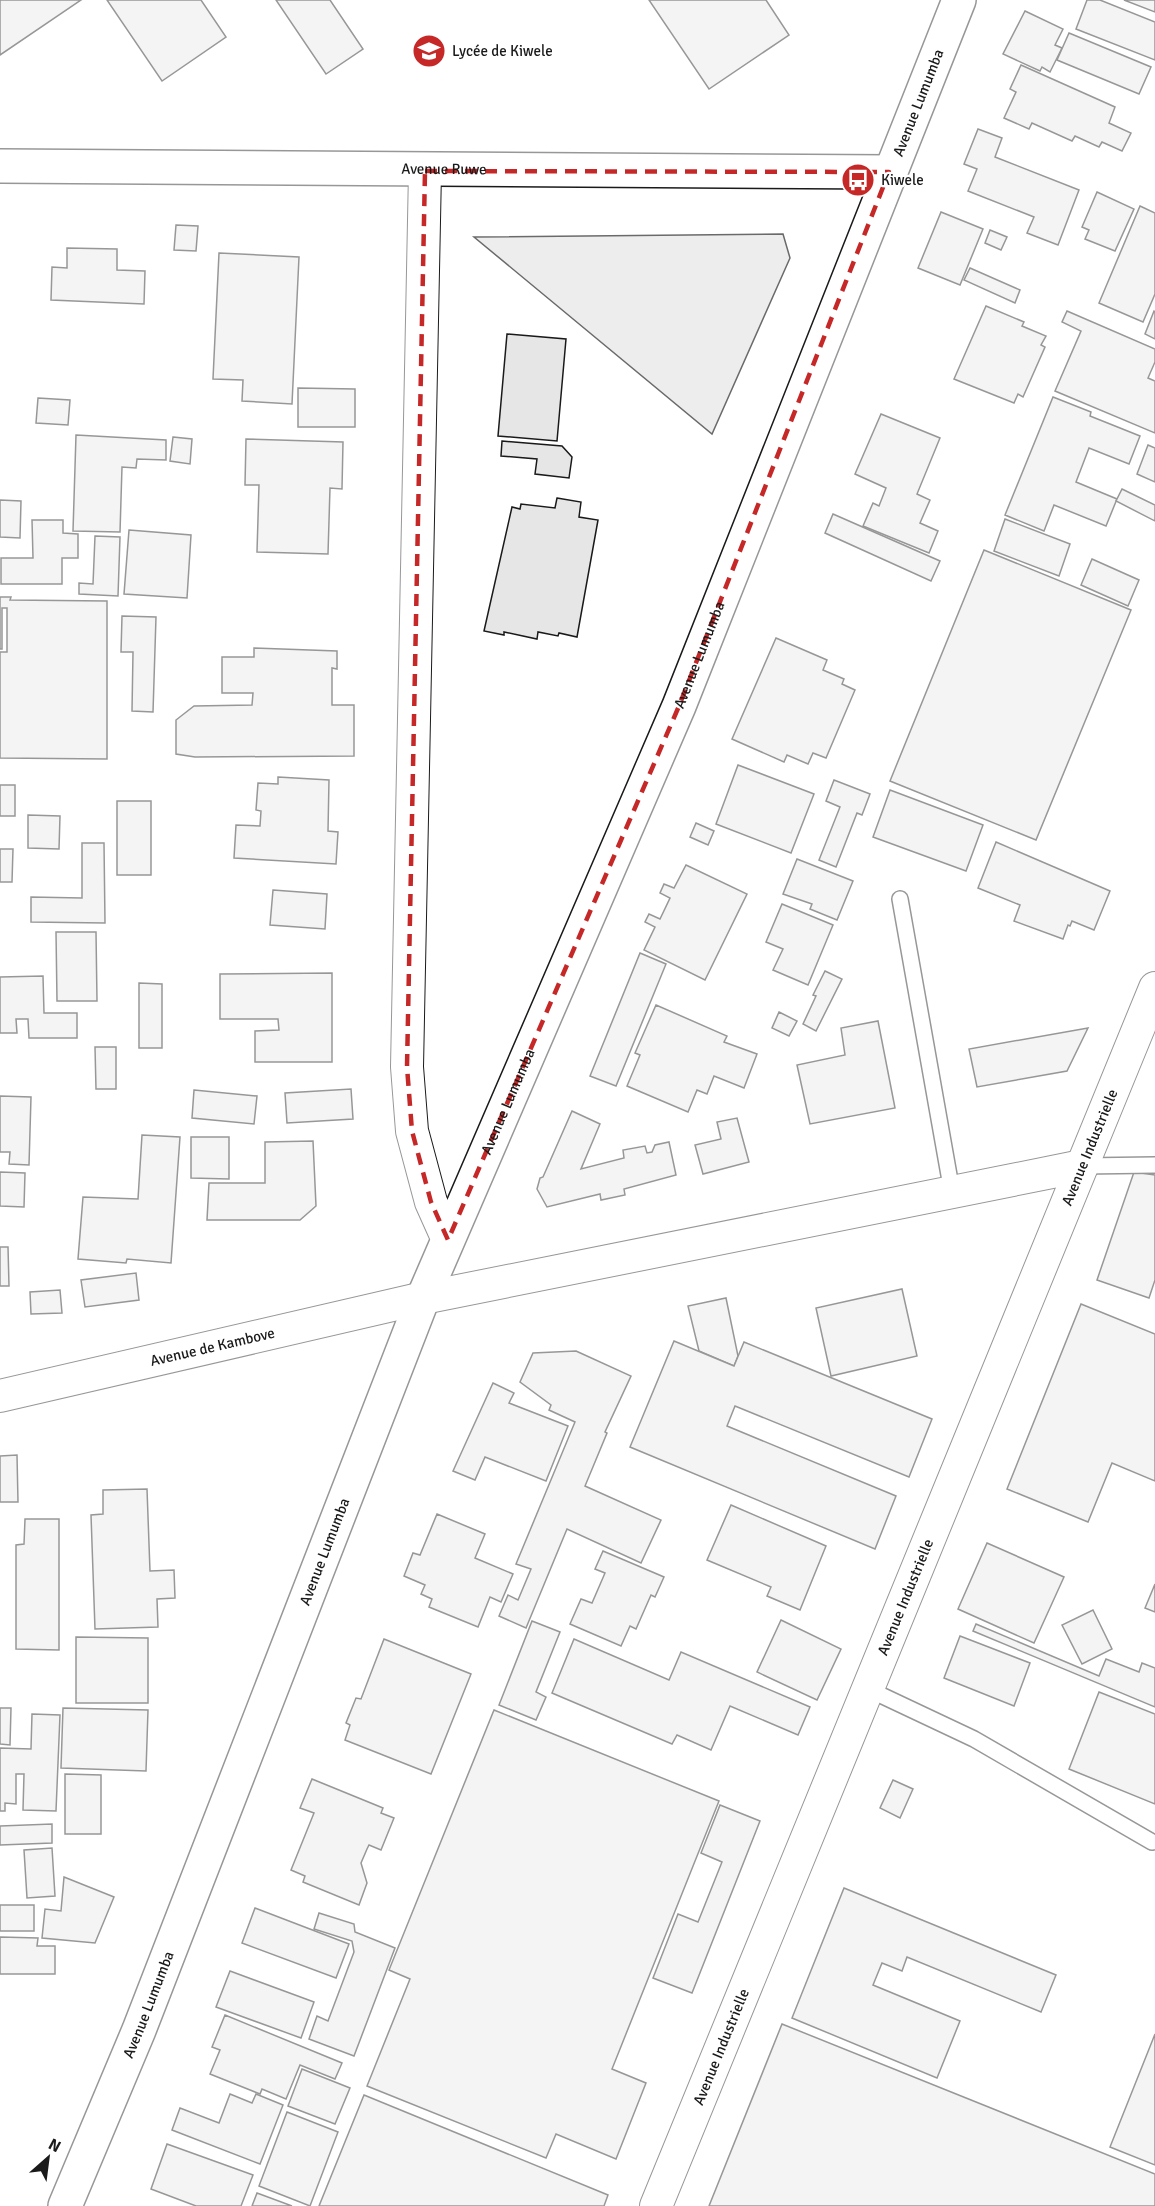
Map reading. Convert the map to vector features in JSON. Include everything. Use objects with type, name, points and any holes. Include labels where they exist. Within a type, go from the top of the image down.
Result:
[{"type":"main road","name":"Avenue Lumumba","points":[[65,2206],[139,2030],[423,1298],[679,705],[959,0]]},
{"type":"main road","name":"Avenue Ruwe","points":[[0,166],[425,171],[889,172]]},
{"type":"street","points":[[425,171],[407,1067],[412,1131],[431,1202],[448,1240]]},
{"type":"street","name":"Avenue Industrielle","points":[[656,2206],[1155,988]]},
{"type":"street","name":"Avenue de Kambove","points":[[0,1396],[423,1298],[1082,1166]]},
{"type":"lane","points":[[900,899],[952,1192]]},
{"type":"lane","points":[[1082,1166],[1155,1165]]},
{"type":"lane","points":[[868,1689],[974,1739],[1152,1842]]},
{"type":"highlighted area","points":[[425,171],[889,172],[679,706],[448,1240],[431,1202],[412,1131],[407,1067]]},
{"type":"shaded area","points":[[783,234],[790,258],[712,434],[474,237]]},
{"type":"building","points":[[0,0],[81,0],[0,55]]},
{"type":"building","points":[[107,0],[201,0],[226,37],[162,81]]},
{"type":"building","points":[[276,0],[330,0],[363,49],[326,74]]},
{"type":"building","points":[[649,0],[766,0],[789,35],[709,89]]},
{"type":"building","points":[[1087,0],[1100,0],[1155,22],[1155,60],[1076,29]]},
{"type":"building","points":[[1124,0],[1155,0],[1155,12]]},
{"type":"building","points":[[1025,11],[1063,29],[1055,45],[1062,48],[1050,72],[1042,67],[1040,71],[1003,54]]},
{"type":"building","points":[[1069,33],[1151,67],[1139,94],[1057,60]]},
{"type":"building","points":[[1021,65],[1115,107],[1109,123],[1131,133],[1122,151],[1102,142],[1099,147],[1075,136],[1072,141],[1032,123],[1029,129],[1004,118],[1016,92],[1010,89]]},
{"type":"building","points":[[978,129],[1002,138],[995,157],[1079,190],[1058,245],[1027,233],[1034,217],[968,191],[977,169],[964,164]]},
{"type":"building","points":[[1097,192],[1134,209],[1115,251],[1085,239],[1089,230],[1082,227]]},
{"type":"building","points":[[1140,206],[1155,213],[1155,294],[1143,322],[1099,303]]},
{"type":"building","points":[[941,212],[983,229],[960,285],[918,268]]},
{"type":"building","points":[[176,225],[198,226],[196,251],[174,250]]},
{"type":"building","points":[[990,230],[1007,237],[1001,250],[985,243]]},
{"type":"building","points":[[67,248],[117,249],[117,270],[145,271],[144,304],[51,300],[52,267],[67,268]]},
{"type":"building","points":[[219,253],[299,257],[292,404],[242,401],[243,380],[213,379]]},
{"type":"building","points":[[970,268],[1020,290],[1015,303],[964,280]]},
{"type":"building","points":[[986,306],[1024,322],[1022,326],[1046,336],[1041,345],[1045,347],[1023,397],[1018,394],[1014,403],[954,379]]},
{"type":"building","points":[[1067,311],[1155,349],[1155,362],[1148,378],[1155,381],[1155,433],[1055,391],[1081,331],[1062,322]]},
{"type":"building","points":[[1155,312],[1155,339],[1145,334]]},
{"type":"building","points":[[507,334],[566,339],[557,441],[498,436]]},
{"type":"building","points":[[298,388],[355,389],[355,427],[298,427]]},
{"type":"building","points":[[1053,397],[1091,412],[1090,416],[1140,436],[1129,464],[1089,448],[1076,482],[1117,499],[1106,526],[1054,505],[1044,531],[1005,515]]},
{"type":"building","points":[[38,398],[70,400],[68,425],[36,423]]},
{"type":"building","points":[[881,414],[940,438],[917,494],[930,500],[920,523],[938,531],[929,553],[863,526],[873,503],[879,506],[886,488],[855,474]]},
{"type":"building","points":[[76,435],[166,440],[166,460],[137,459],[136,468],[122,467],[120,532],[73,531]]},
{"type":"building","points":[[173,437],[192,439],[190,464],[170,461]]},
{"type":"building","points":[[246,439],[343,442],[342,489],[330,488],[328,554],[257,552],[259,485],[245,485]]},
{"type":"building","points":[[502,441],[562,446],[572,457],[569,478],[535,474],[537,459],[501,456]]},
{"type":"building","points":[[1148,445],[1155,448],[1155,482],[1137,474]]},
{"type":"building","points":[[1122,489],[1155,505],[1155,521],[1116,501]]},
{"type":"building","points":[[557,498],[581,502],[579,517],[598,520],[577,637],[538,632],[537,639],[504,632],[504,635],[484,631],[512,507],[520,509],[521,504],[555,508]]},
{"type":"building","points":[[0,500],[21,501],[20,538],[0,537]]},
{"type":"building","points":[[833,514],[940,561],[931,581],[825,533]]},
{"type":"building","points":[[1005,519],[1070,544],[1059,576],[994,551]]},
{"type":"building","points":[[32,520],[63,520],[63,533],[78,534],[78,558],[62,558],[62,584],[1,584],[1,558],[33,558]]},
{"type":"building","points":[[129,530],[191,535],[187,598],[124,594]]},
{"type":"building","points":[[95,536],[120,537],[118,596],[79,594],[79,583],[93,584]]},
{"type":"building","points":[[984,550],[1131,610],[1036,840],[890,781]]},
{"type":"building","points":[[1092,559],[1139,580],[1128,606],[1081,585]]},
{"type":"building","points":[[0,597],[11,597],[10,600],[107,601],[107,759],[0,758],[0,652],[7,652],[7,608],[2,608],[2,649],[0,649]]},
{"type":"building","points":[[122,616],[156,617],[153,712],[132,711],[133,652],[121,652]]},
{"type":"building","points":[[776,638],[827,660],[823,670],[844,679],[842,684],[855,690],[826,758],[813,753],[808,764],[787,755],[784,762],[732,739]]},
{"type":"building","points":[[254,648],[337,651],[337,669],[332,668],[332,705],[354,705],[354,756],[195,757],[176,754],[176,720],[194,706],[252,705],[253,693],[222,693],[222,657],[254,657]]},
{"type":"building","points":[[738,765],[814,794],[791,853],[716,824]]},
{"type":"building","points":[[278,777],[329,780],[328,831],[338,832],[336,864],[234,858],[236,825],[260,826],[261,811],[256,810],[258,783],[278,784]]},
{"type":"building","points":[[834,780],[870,794],[862,815],[857,813],[836,867],[819,860],[840,807],[826,801]]},
{"type":"building","points":[[0,785],[15,785],[15,816],[0,816]]},
{"type":"building","points":[[890,790],[983,825],[966,871],[873,837]]},
{"type":"building","points":[[117,801],[151,801],[151,875],[117,875]]},
{"type":"building","points":[[28,815],[60,816],[59,849],[28,848]]},
{"type":"building","points":[[696,823],[714,831],[708,845],[690,837]]},
{"type":"building","points":[[996,842],[1110,891],[1094,930],[1072,921],[1063,939],[1014,921],[1020,905],[978,888]]},
{"type":"building","points":[[82,843],[104,843],[105,923],[31,922],[31,897],[82,898]]},
{"type":"building","points":[[0,849],[13,849],[12,882],[0,882]]},
{"type":"building","points":[[797,859],[853,881],[837,920],[810,909],[812,904],[783,894]]},
{"type":"building","points":[[686,865],[747,894],[705,980],[644,950],[655,927],[645,922],[649,914],[660,919],[670,898],[660,893],[664,884],[674,888]]},
{"type":"building","points":[[273,890],[327,894],[325,929],[270,925]]},
{"type":"building","points":[[782,904],[833,925],[808,985],[773,970],[783,949],[766,942]]},
{"type":"building","points":[[56,932],[96,932],[97,1001],[57,1001]]},
{"type":"building","points":[[640,953],[666,964],[616,1086],[590,1076]]},
{"type":"building","points":[[825,971],[842,979],[816,1031],[803,1024],[816,996],[813,995]]},
{"type":"building","points":[[332,973],[332,1062],[255,1062],[255,1031],[279,1030],[278,1019],[220,1019],[220,974]]},
{"type":"building","points":[[43,976],[44,1013],[77,1013],[77,1038],[29,1038],[28,1019],[16,1019],[17,1033],[0,1033],[0,977]]},
{"type":"building","points":[[139,983],[162,984],[162,1048],[139,1048]]},
{"type":"building","points":[[656,1005],[727,1036],[724,1042],[757,1054],[744,1088],[714,1076],[707,1094],[697,1090],[688,1112],[627,1086],[640,1055],[635,1053]]},
{"type":"building","points":[[779,1012],[797,1021],[789,1036],[772,1028]]},
{"type":"building","points":[[878,1021],[895,1108],[810,1124],[797,1065],[845,1055],[841,1028]]},
{"type":"building","points":[[1088,1028],[1067,1071],[977,1087],[969,1049]]},
{"type":"building","points":[[95,1047],[116,1047],[116,1089],[96,1089]]},
{"type":"building","points":[[351,1089],[353,1119],[287,1123],[285,1093]]},
{"type":"building","points":[[194,1090],[257,1096],[254,1124],[192,1118]]},
{"type":"building","points":[[0,1096],[31,1097],[29,1165],[9,1164],[10,1152],[0,1152]]},
{"type":"building","points":[[572,1111],[600,1124],[581,1169],[624,1158],[623,1150],[645,1146],[647,1153],[652,1152],[655,1145],[669,1142],[676,1175],[624,1189],[625,1195],[601,1200],[600,1194],[547,1207],[537,1189]]},
{"type":"building","points":[[737,1118],[749,1162],[703,1174],[695,1145],[721,1139],[717,1122]]},
{"type":"building","points":[[142,1135],[180,1137],[171,1263],[127,1259],[126,1263],[78,1259],[83,1197],[138,1199]]},
{"type":"building","points":[[191,1137],[229,1137],[229,1179],[191,1178]]},
{"type":"building","points":[[313,1141],[316,1206],[300,1220],[207,1220],[209,1183],[265,1183],[265,1142]]},
{"type":"building","points":[[0,1172],[25,1173],[24,1207],[0,1206]]},
{"type":"building","points":[[1134,1172],[1155,1175],[1155,1280],[1149,1298],[1097,1280]]},
{"type":"building","points":[[0,1247],[8,1247],[9,1286],[0,1286]]},
{"type":"building","points":[[136,1273],[139,1300],[85,1307],[81,1280]]},
{"type":"building","points":[[902,1289],[917,1356],[831,1376],[816,1308]]},
{"type":"building","points":[[60,1290],[62,1313],[31,1314],[30,1292]]},
{"type":"building","points":[[726,1298],[738,1356],[734,1366],[699,1351],[688,1306]]},
{"type":"building","points":[[1081,1304],[1155,1334],[1155,1481],[1112,1463],[1088,1522],[1007,1489]]},
{"type":"building","points":[[674,1341],[734,1366],[744,1342],[932,1419],[909,1477],[735,1406],[727,1426],[896,1496],[875,1549],[630,1447]]},
{"type":"building","points":[[576,1351],[631,1376],[605,1432],[607,1433],[585,1486],[661,1520],[641,1563],[567,1529],[526,1628],[499,1616],[508,1595],[518,1600],[531,1569],[516,1564],[575,1422],[549,1410],[551,1405],[520,1382],[533,1353]]},
{"type":"building","points":[[493,1383],[514,1393],[509,1403],[568,1426],[546,1481],[485,1457],[475,1480],[453,1471]]},
{"type":"building","points":[[17,1455],[18,1502],[0,1502],[0,1456]]},
{"type":"building","points":[[147,1489],[150,1571],[174,1570],[175,1598],[157,1599],[158,1627],[95,1629],[91,1515],[103,1514],[103,1490]]},
{"type":"building","points":[[731,1505],[826,1546],[800,1610],[767,1596],[771,1587],[707,1560]]},
{"type":"building","points":[[437,1514],[485,1534],[475,1558],[513,1574],[501,1602],[490,1597],[478,1627],[429,1607],[432,1599],[421,1594],[425,1585],[404,1576],[413,1553],[420,1555]]},
{"type":"building","points":[[25,1519],[59,1519],[59,1650],[16,1649],[16,1545],[24,1544]]},
{"type":"building","points":[[987,1543],[1064,1577],[1034,1643],[958,1609]]},
{"type":"building","points":[[603,1551],[664,1577],[655,1597],[651,1595],[636,1629],[630,1626],[621,1646],[570,1624],[581,1599],[592,1603],[605,1573],[595,1569]]},
{"type":"building","points":[[1155,1584],[1155,1612],[1145,1608]]},
{"type":"building","points":[[1093,1610],[1112,1649],[1082,1664],[1062,1625]]},
{"type":"building","points":[[781,1620],[841,1649],[817,1700],[757,1672]]},
{"type":"building","points":[[532,1621],[560,1632],[536,1692],[546,1697],[536,1720],[499,1705]]},
{"type":"building","points":[[976,1624],[1099,1676],[1106,1659],[1139,1672],[1142,1663],[1155,1668],[1155,1707],[973,1631]]},
{"type":"building","points":[[960,1636],[1030,1663],[1014,1706],[944,1678]]},
{"type":"building","points":[[76,1637],[148,1638],[148,1703],[76,1703]]},
{"type":"building","points":[[384,1639],[471,1674],[431,1774],[345,1740],[350,1725],[346,1723],[356,1698],[361,1699]]},
{"type":"building","points":[[574,1639],[669,1680],[681,1652],[810,1707],[798,1735],[730,1706],[711,1750],[677,1735],[672,1744],[552,1693]]},
{"type":"building","points":[[1099,1692],[1155,1714],[1155,1804],[1069,1769]]},
{"type":"building","points":[[0,1708],[11,1708],[10,1745],[0,1744]]},
{"type":"building","points":[[63,1708],[148,1710],[146,1771],[61,1768]]},
{"type":"building","points":[[494,1710],[719,1801],[612,2069],[646,2083],[616,2159],[556,2134],[546,2158],[367,2086],[410,1979],[389,1970]]},
{"type":"building","points":[[32,1714],[60,1715],[56,1811],[23,1810],[24,1774],[16,1774],[16,1804],[5,1803],[5,1811],[0,1811],[0,1748],[31,1749]]},
{"type":"building","points":[[65,1774],[101,1775],[101,1834],[65,1834]]},
{"type":"building","points":[[312,1779],[383,1808],[381,1813],[394,1818],[381,1850],[369,1845],[361,1863],[367,1883],[359,1905],[303,1882],[305,1876],[291,1870],[314,1813],[300,1808]]},
{"type":"building","points":[[893,1780],[913,1789],[900,1818],[880,1808]]},
{"type":"building","points":[[720,1805],[760,1821],[692,1993],[653,1978],[678,1914],[698,1922],[722,1862],[701,1853]]},
{"type":"building","points":[[52,1824],[52,1843],[0,1845],[0,1826]]},
{"type":"building","points":[[52,1848],[55,1896],[27,1898],[24,1850]]},
{"type":"building","points":[[64,1877],[114,1897],[95,1943],[42,1938],[45,1909],[61,1911]]},
{"type":"building","points":[[844,1888],[1056,1975],[1041,2012],[907,1957],[902,1971],[882,1963],[873,1985],[960,2021],[937,2078],[792,2018]]},
{"type":"building","points":[[0,1905],[34,1905],[34,1931],[0,1931]]},
{"type":"building","points":[[255,1908],[349,1944],[336,1978],[242,1943]]},
{"type":"building","points":[[319,1913],[354,1924],[355,1932],[395,1948],[354,2056],[309,2039],[317,2016],[328,2021],[354,1952],[352,1941],[314,1929]]},
{"type":"building","points":[[0,1937],[38,1938],[37,1946],[55,1946],[55,1974],[0,1974]]},
{"type":"building","points":[[230,1971],[314,2002],[301,2038],[216,2007]]},
{"type":"building","points":[[225,2015],[342,2063],[335,2079],[300,2065],[286,2099],[262,2089],[260,2094],[210,2074],[220,2050],[212,2047]]},
{"type":"building","points":[[782,2024],[1155,2174],[1155,2206],[709,2206]]},
{"type":"building","points":[[1155,2034],[1155,2165],[1110,2147]]},
{"type":"building","points":[[302,2069],[350,2088],[335,2124],[288,2106]]},
{"type":"building","points":[[230,2094],[252,2103],[256,2094],[283,2105],[260,2164],[172,2130],[180,2108],[219,2123]]},
{"type":"building","points":[[364,2095],[608,2195],[604,2206],[319,2206]]},
{"type":"building","points":[[287,2112],[338,2132],[310,2206],[259,2186]]},
{"type":"building","points":[[167,2144],[253,2175],[241,2206],[196,2206],[151,2189]]},
{"type":"building","points":[[257,2193],[292,2206],[252,2206]]},
{"type":"place","name":"Lycée de Kiwele","points":[[429,51]]},
{"type":"place","name":"Kiwele","points":[[858,180]]}]
